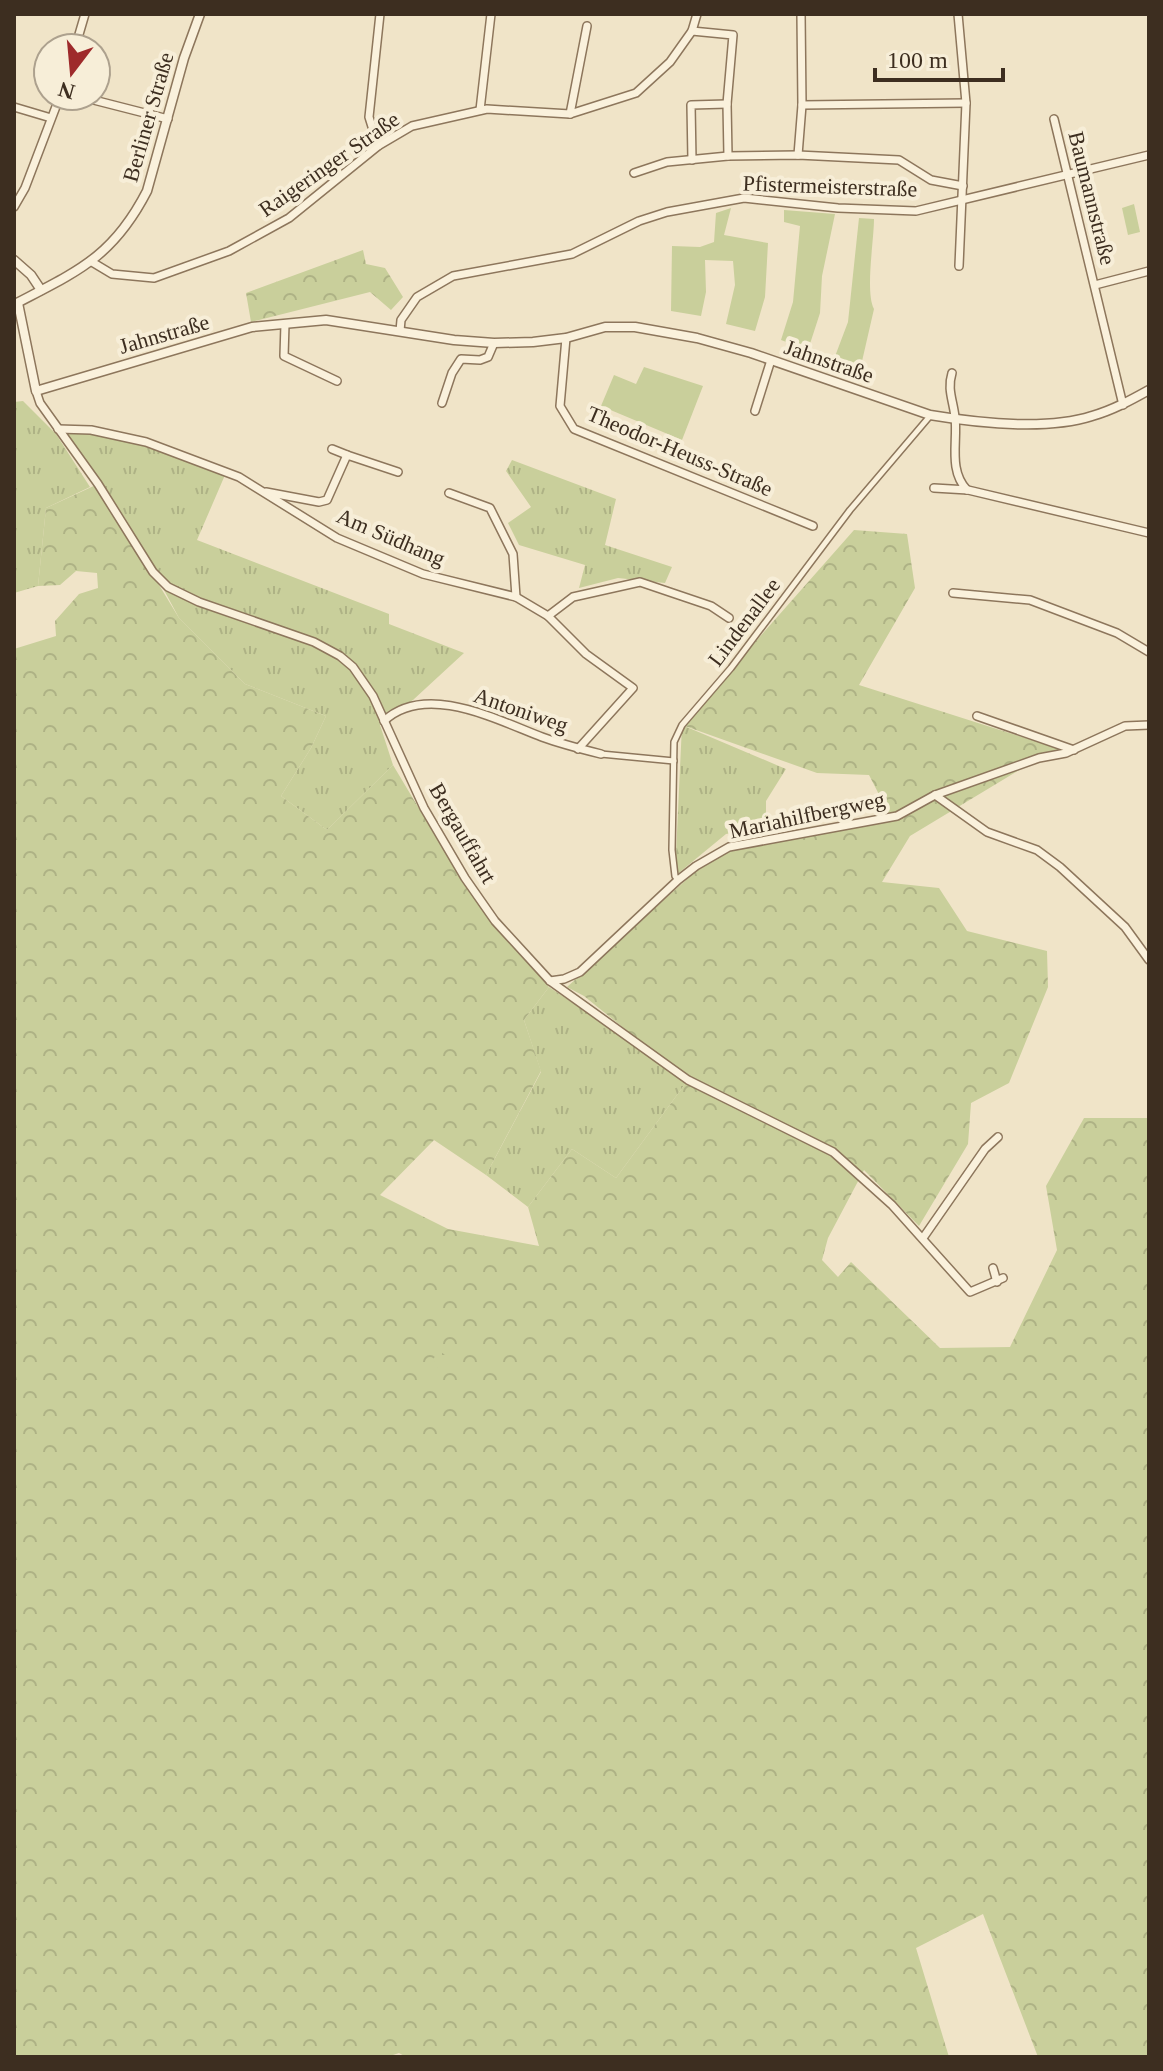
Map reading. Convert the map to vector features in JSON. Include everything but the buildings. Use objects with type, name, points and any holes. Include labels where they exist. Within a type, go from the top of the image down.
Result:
[{"type":"street","name":"Berliner Straße","points":[[16,304],[92,262],[115,239],[138,208],[147,191],[184,58],[200,14]]},
{"type":"street","points":[[378,146],[369,117],[380,14]]},
{"type":"street","points":[[480,110],[491,14]]},
{"type":"street","name":"Raigeringer Straße","points":[[92,262],[112,274],[154,278],[229,251],[289,218],[378,146],[412,126],[480,110],[570,114],[636,93],[670,62],[692,31],[697,14]]},
{"type":"street","points":[[798,155],[802,105],[801,14]]},
{"type":"street","points":[[958,14],[966,103],[959,266]]},
{"type":"street","points":[[570,114],[587,26]]},
{"type":"street","points":[[692,31],[733,35],[727,104],[728,156]]},
{"type":"street","points":[[802,105],[966,103]]},
{"type":"street","points":[[692,160],[691,105],[727,104]]},
{"type":"street","points":[[112,105],[168,119]]},
{"type":"street","points":[[14,107],[51,118]]},
{"type":"street","points":[[14,207],[25,188],[53,112]]},
{"type":"street","name":"Baumannstraße","points":[[1054,119],[1123,405]]},
{"type":"street","points":[[634,173],[656,164],[728,156],[798,155],[899,160],[931,180],[963,186]]},
{"type":"street","name":"Pfistermeisterstraße","points":[[400,331],[401,320],[417,297],[453,276],[572,254],[639,221],[667,212],[744,198],[838,208],[916,211],[1149,155]]},
{"type":"street","points":[[14,260],[31,275],[41,290]]},
{"type":"street","name":"Baumannstraße","points":[[1095,285],[1149,271]]},
{"type":"street","name":"Bergauffahrt","points":[[16,304],[40,403],[98,484],[153,572],[168,587],[199,602],[314,642],[340,656],[364,682],[424,808],[465,878],[495,921],[550,981],[688,1080],[833,1152],[866,1180],[923,1238],[970,1292],[1000,1280],[993,1268]]},
{"type":"street","name":"Jahnstraße","points":[[36,391],[252,327],[326,320],[494,343],[566,338],[605,327],[635,327],[697,338],[930,415],[955,419],[1043,424],[1091,417],[1123,405],[1149,390]]},
{"type":"street","points":[[285,324],[284,356],[337,381]]},
{"type":"street","name":"Theodor-Heuss-Straße","points":[[566,338],[560,406],[574,429],[813,526]]},
{"type":"street","name":"Jahnstraße","points":[[442,403],[452,373],[461,359],[480,360],[488,357],[494,343]]},
{"type":"street","points":[[755,411],[771,360]]},
{"type":"street","points":[[952,373],[948,385],[955,419],[954,458],[961,483],[968,490]]},
{"type":"street","name":"Lindenallee","points":[[678,880],[672,850],[674,742],[682,725],[731,668],[850,510],[930,415]]},
{"type":"street","name":"Am Südhang","points":[[58,429],[91,430],[146,442],[239,477],[337,538],[423,574],[516,597],[548,616],[586,654],[633,688],[578,749]]},
{"type":"street","points":[[332,449],[398,472]]},
{"type":"street","name":"Am Südhang","points":[[260,491],[319,502],[327,500],[347,455]]},
{"type":"street","points":[[934,488],[968,490],[1149,533]]},
{"type":"street","points":[[449,493],[490,508],[513,554],[516,597]]},
{"type":"street","points":[[548,616],[573,597],[640,582],[711,606],[729,618]]},
{"type":"street","points":[[953,593],[1030,600],[1117,633],[1149,652]]},
{"type":"street","name":"Antoniweg","points":[[384,721],[396,711],[419,705],[468,708],[578,749],[601,754]]},
{"type":"street","points":[[977,716],[1074,750]]},
{"type":"street","name":"Mariahilfbergweg","points":[[550,981],[580,972],[678,880],[729,847],[897,816],[935,795],[1039,758],[1074,750],[1125,726],[1149,725]]},
{"type":"street","points":[[601,754],[674,761]]},
{"type":"street","points":[[935,795],[987,832],[1037,850],[1060,867],[1125,927],[1149,960]]},
{"type":"street","points":[[923,1238],[985,1149],[998,1137]]},
{"type":"green space","points":[[1134,204],[1140,232],[1128,235],[1122,208]]},
{"type":"green space","points":[[731,208],[724,235],[768,243],[765,297],[755,331],[726,324],[735,285],[733,261],[705,260],[706,292],[701,316],[671,311],[672,246],[700,247],[714,242],[716,213]]},
{"type":"green space","points":[[784,210],[835,214],[822,276],[820,313],[808,350],[781,340],[793,302],[800,226],[784,222]]},
{"type":"green space","points":[[859,218],[874,219],[870,279],[874,309],[860,370],[834,359],[848,322]]},
{"type":"green space","points":[[363,250],[366,264],[385,268],[403,297],[391,310],[370,292],[251,322],[246,293]]},
{"type":"green space","points":[[644,367],[703,386],[682,440],[601,406],[614,375],[636,384]]},
{"type":"green space","points":[[23,401],[56,434],[90,487],[46,508],[38,586],[14,593],[14,402]]},
{"type":"green space","points":[[66,432],[127,441],[225,475],[197,540],[389,614],[389,624],[464,653],[413,700],[380,725],[393,765],[327,830],[281,796],[311,748],[326,716],[245,684],[179,618],[127,521]]},
{"type":"green space","points":[[512,460],[616,499],[605,545],[672,567],[665,583],[618,578],[579,588],[585,565],[519,545],[508,523],[531,507],[506,471]]},
{"type":"green space","points":[[98,484],[179,618],[245,684],[326,716],[311,748],[281,796],[327,830],[393,765],[490,919],[549,987],[524,1020],[541,1071],[486,1175],[434,1140],[380,1195],[448,1229],[539,1246],[528,1207],[572,1149],[616,1178],[688,1080],[584,996],[567,987],[725,845],[889,814],[869,775],[817,773],[682,725],[854,530],[907,534],[915,588],[859,685],[1060,749],[1039,758],[910,836],[882,882],[939,888],[967,931],[1047,951],[1048,987],[1009,1083],[971,1103],[968,1144],[919,1226],[864,1170],[828,1238],[822,1260],[838,1277],[851,1262],[940,1348],[1010,1347],[1057,1250],[1046,1186],[1084,1118],[1149,1118],[1149,2057],[1038,2057],[983,1914],[916,1948],[949,2057],[406,2057],[399,2053],[387,2057],[14,2057],[14,649],[56,636],[55,621],[79,594],[98,588],[97,573],[76,571],[60,585],[38,586],[46,508]]},
{"type":"green space","points":[[682,725],[786,769],[766,801],[766,828],[726,834],[675,876]]},
{"type":"green space","points":[[549,987],[688,1080],[616,1178],[572,1149],[528,1207],[486,1175],[541,1072],[524,1020]]},
{"type":"green space","points":[[440,1351],[462,1369],[453,1372],[439,1369],[433,1359]]}]
